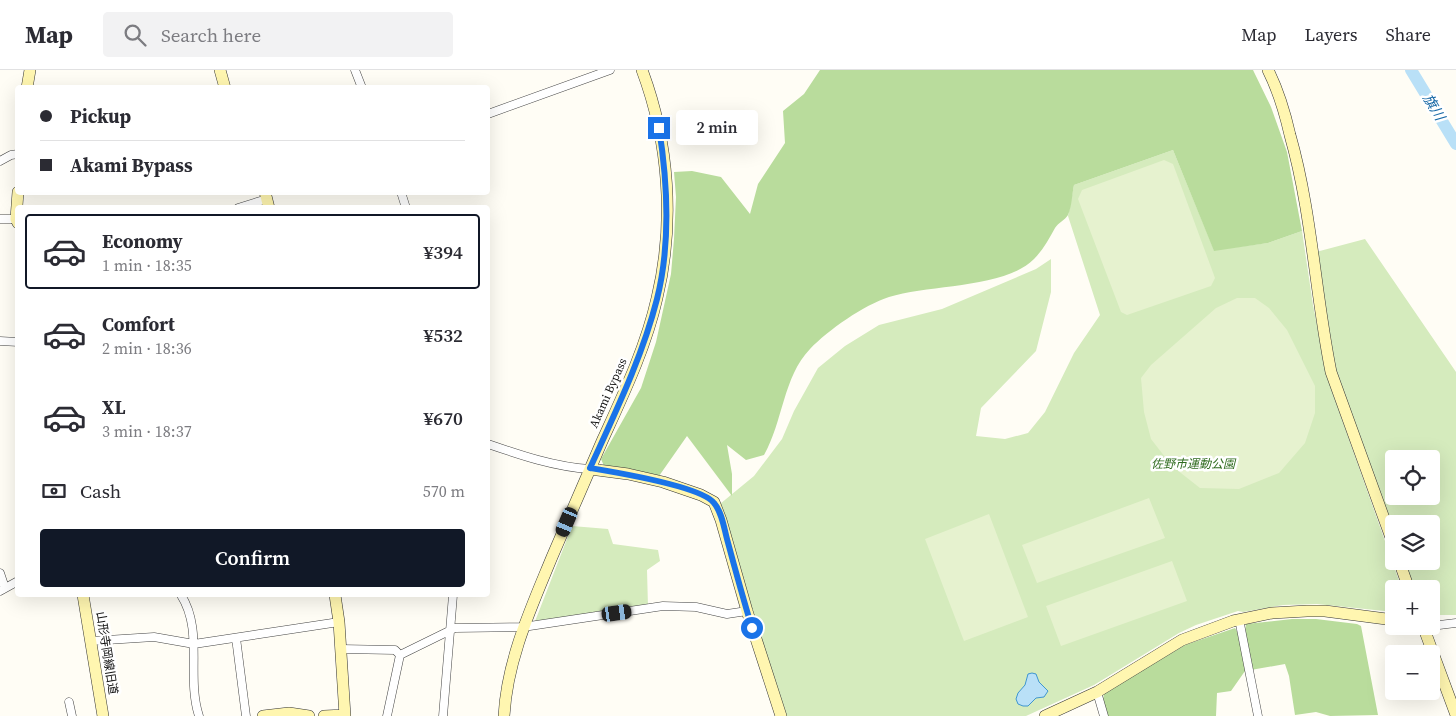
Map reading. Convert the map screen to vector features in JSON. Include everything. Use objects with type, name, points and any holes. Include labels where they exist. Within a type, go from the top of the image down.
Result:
[{"type":"street","points":[[28,85],[30,70]]},
{"type":"street","points":[[220,70],[224,85]]},
{"type":"street","points":[[355,70],[361,85]]},
{"type":"street","points":[[490,113],[610,70]]},
{"type":"street","name":"Akami Bypass","points":[[504,716],[510,675],[523,627],[637,361],[658,297],[667,220],[666,173],[657,121],[642,70]]},
{"type":"street","points":[[1268,70],[1286,118],[1304,191],[1331,372],[1385,521]]},
{"type":"street","points":[[0,160],[15,154]]},
{"type":"street","points":[[246,205],[268,197]]},
{"type":"street","points":[[0,219],[15,220]]},
{"type":"street","points":[[0,341],[15,342]]},
{"type":"street","points":[[490,445],[516,454],[567,466],[628,474],[663,482],[701,495],[714,502],[722,520],[747,611],[781,716]]},
{"type":"street","points":[[0,573],[3,590],[15,583]]},
{"type":"street","name":"山形寺岡線旧道","points":[[83,597],[103,716]]},
{"type":"street","points":[[182,597],[187,605],[192,622],[194,644],[193,687],[199,716]]},
{"type":"street","points":[[324,716],[345,715],[339,622],[335,597]]},
{"type":"street","points":[[443,716],[453,597]]},
{"type":"street","points":[[400,655],[455,628],[523,627],[663,606],[696,607],[727,614],[747,611]]},
{"type":"street","points":[[1045,716],[1097,692],[1182,640],[1239,619],[1272,613],[1307,611],[1334,612],[1385,619]]},
{"type":"street","points":[[1239,619],[1258,716]]},
{"type":"street","points":[[91,640],[154,636],[194,644],[339,622]]},
{"type":"street","points":[[1440,625],[1456,623]]},
{"type":"street","points":[[1429,635],[1456,715]]},
{"type":"street","points":[[236,638],[246,716]]},
{"type":"street","points":[[341,649],[396,650],[400,655]]},
{"type":"street","points":[[387,716],[400,655]]},
{"type":"street","points":[[1097,692],[1104,716]]},
{"type":"street","points":[[69,702],[72,716]]},
{"type":"street","points":[[263,716],[289,713],[309,716]]},
{"type":"green space","points":[[820,70],[1253,70],[1271,107],[1287,152],[1302,231],[1268,243],[1214,251],[1173,150],[1074,185],[1068,215],[1056,226],[1037,256],[1021,269],[985,281],[889,297],[858,312],[826,334],[810,349],[794,373],[764,455],[746,460],[727,445],[732,474],[732,496],[687,436],[659,476],[604,466],[601,459],[641,388],[656,342],[671,274],[676,197],[674,172],[692,171],[721,177],[750,214],[758,184],[785,143],[783,111],[804,94]]},
{"type":"green space","name":"佐野市運動公園","points":[[1173,150],[1214,250],[1268,243],[1302,231],[1313,305],[1328,380],[1385,541],[1385,570],[1395,570],[1399,580],[1385,580],[1385,611],[1317,604],[1283,605],[1243,612],[1238,611],[1196,625],[1179,633],[1094,685],[1026,716],[786,716],[762,646],[720,504],[754,476],[782,439],[794,411],[818,368],[845,346],[879,325],[942,309],[1036,269],[1051,259],[1051,292],[1036,351],[981,408],[976,436],[1005,439],[1028,433],[1045,412],[1074,353],[1100,315],[1068,216],[1074,185]]},
{"type":"green space","points":[[1164,160],[1173,164],[1215,278],[1211,286],[1127,315],[1121,312],[1078,199],[1082,190]]},
{"type":"green space","points":[[1365,239],[1456,372],[1456,615],[1440,615],[1440,580],[1411,580],[1407,570],[1440,570],[1440,515],[1388,515],[1333,362],[1316,252]]},
{"type":"green space","points":[[1237,298],[1255,298],[1269,308],[1287,330],[1315,386],[1315,413],[1305,443],[1279,473],[1239,489],[1200,488],[1172,466],[1151,439],[1144,412],[1141,378],[1151,365],[1216,308]]},
{"type":"green space","points":[[1149,498],[1165,538],[1037,583],[1022,545]]},
{"type":"green space","points":[[989,514],[1028,617],[964,641],[925,539]]},
{"type":"green space","points":[[572,526],[608,529],[613,544],[658,550],[660,561],[647,570],[648,607],[534,624]]},
{"type":"green space","points":[[1172,561],[1187,601],[1061,646],[1046,606]]},
{"type":"green space","points":[[1292,619],[1316,619],[1361,626],[1378,715],[1330,716],[1316,712],[1295,715],[1289,676],[1285,664],[1245,671],[1231,691],[1217,693],[1216,716],[1107,716],[1103,700],[1104,693],[1185,645],[1235,628],[1238,633],[1245,631],[1246,624]]},
{"type":"water","points":[[1028,674],[1036,674],[1039,682],[1048,691],[1044,697],[1036,698],[1028,706],[1023,706],[1018,704],[1016,699],[1018,693],[1025,685]]},
{"type":"waterway","name":"旗川","points":[[1411,70],[1456,144]]},
{"type":"route","points":[[659,128],[666,173],[667,220],[658,297],[634,370],[590,468],[663,482],[709,498],[714,502],[722,520],[752,628]]}]
